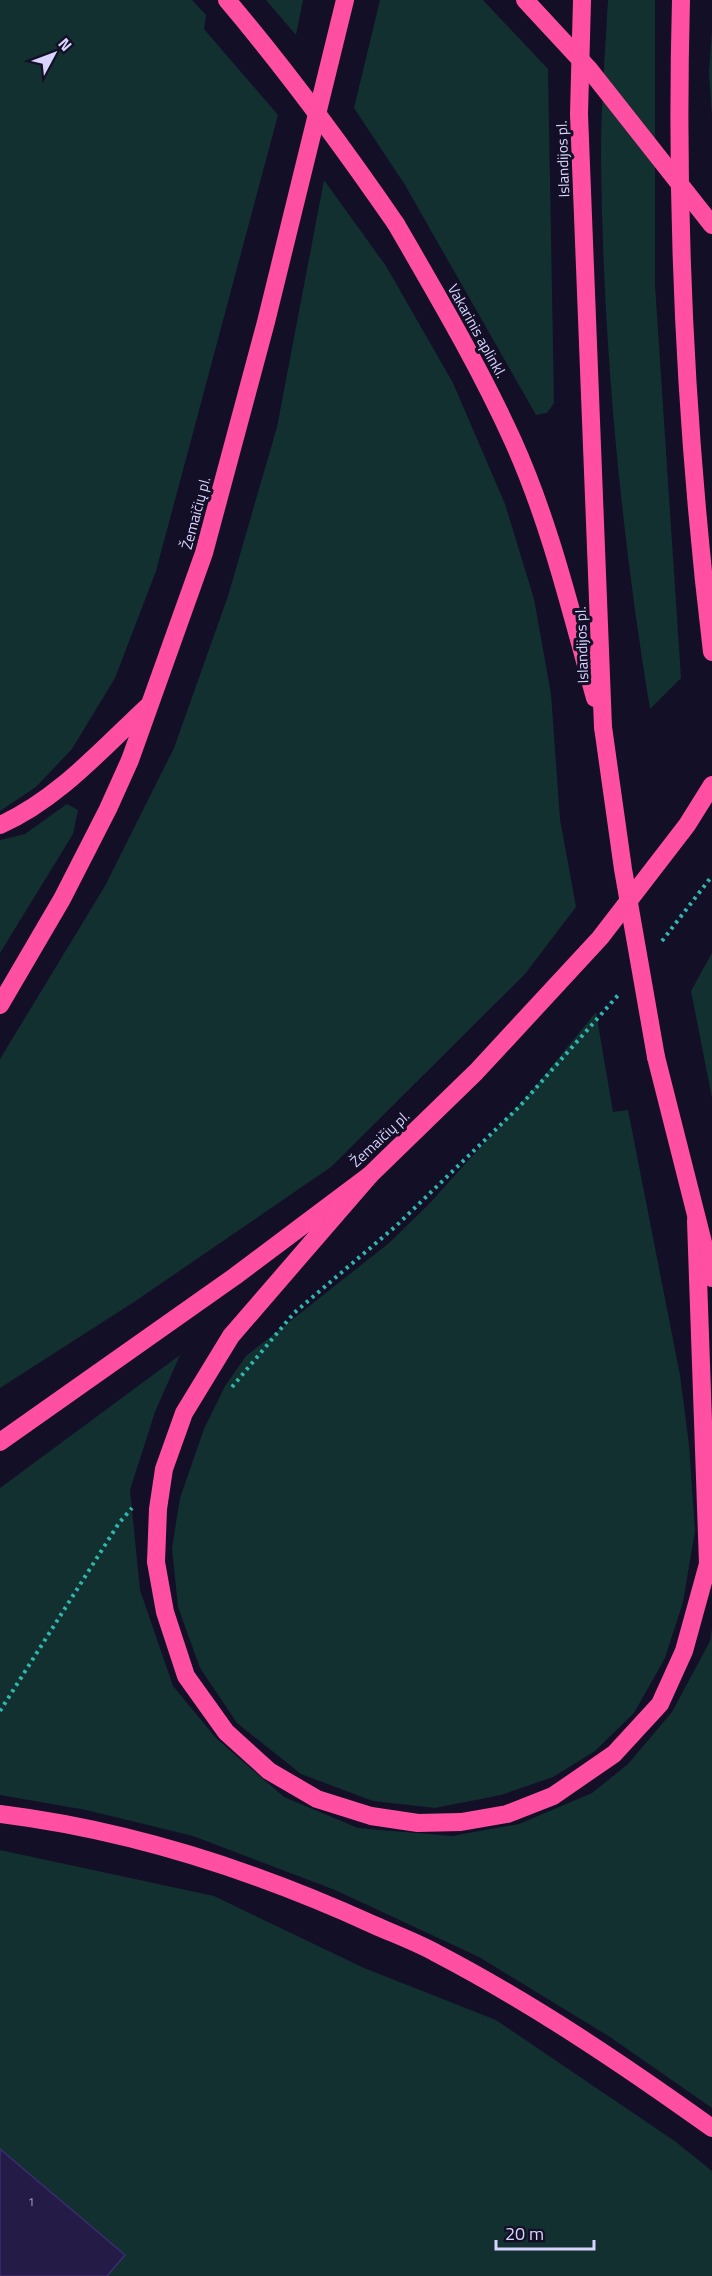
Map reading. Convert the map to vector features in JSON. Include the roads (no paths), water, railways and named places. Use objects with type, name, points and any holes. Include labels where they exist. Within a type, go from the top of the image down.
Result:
[{"type":"highway","name":"Vakarinis aplinkl.","points":[[227,0],[277,59],[347,153],[396,224],[469,350],[514,443],[548,531],[603,727]]},
{"type":"highway","name":"Žemaičių pl.","points":[[0,1005],[62,899],[130,760],[204,553],[266,322],[345,0]]},
{"type":"highway","points":[[525,0],[589,69],[712,225]]},
{"type":"highway","name":"Islandijos pl.","points":[[582,0],[579,114],[603,727],[623,869],[656,1057],[712,1278]]},
{"type":"highway","points":[[681,0],[678,107],[684,345],[712,652]]},
{"type":"highway","points":[[0,825],[22,815],[57,790],[151,704]]},
{"type":"highway","name":"Žemaičių pl.","points":[[0,1442],[234,1277],[370,1175],[476,1072],[600,938],[687,825],[712,785]]},
{"type":"highway","points":[[370,1175],[231,1336],[184,1413],[164,1469],[158,1509],[156,1562],[165,1612],[186,1676],[226,1732],[269,1771],[317,1799],[371,1816],[418,1823],[461,1822],[507,1814],[553,1796],[614,1754],[660,1704],[684,1651],[708,1564],[696,1221]]},
{"type":"highway","points":[[0,1814],[32,1818],[164,1849],[232,1868],[329,1905],[434,1952],[525,2002],[712,2128]]}]
